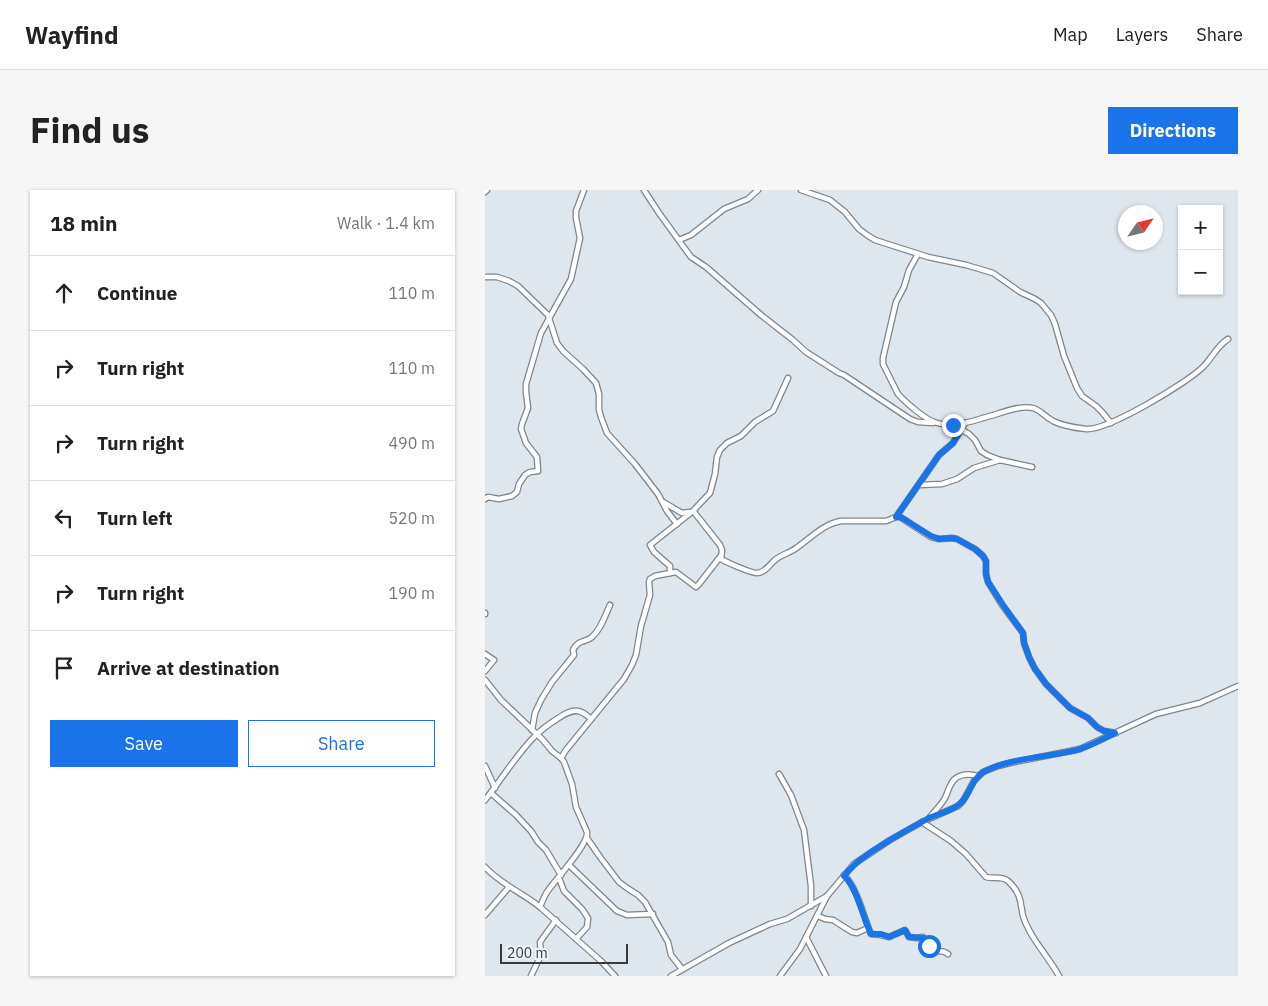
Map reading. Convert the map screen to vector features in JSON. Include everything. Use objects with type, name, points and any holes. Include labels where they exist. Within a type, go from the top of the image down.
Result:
[{"type":"street","points":[[485,499],[488,497],[499,499],[514,495],[525,475],[538,469],[537,457],[524,439],[521,429],[528,408],[525,392],[528,374],[535,357],[541,333],[571,279],[580,238],[576,218],[577,211],[584,190]]},
{"type":"street","points":[[644,190],[691,257],[706,267],[761,316],[806,352],[918,422],[953,425],[1008,410],[1033,407],[1063,424],[1085,429],[1098,428],[1161,396],[1203,368],[1228,339]]},
{"type":"street","points":[[679,240],[691,235],[724,209],[748,199],[758,190]]},
{"type":"street","points":[[801,190],[824,197],[838,206],[867,235],[928,258],[966,264],[993,272],[1020,292],[1041,303],[1051,315],[1055,324],[1064,356],[1077,388],[1111,423]]},
{"type":"street","points":[[918,254],[909,270],[896,302],[883,364],[901,398],[918,412],[935,422]]},
{"type":"street","points":[[485,277],[497,277],[518,286],[550,318],[557,343],[596,383],[601,417],[607,433],[635,464],[677,524]]},
{"type":"street","points":[[670,573],[670,566],[654,552],[650,545],[692,511],[710,493],[717,457],[721,450],[727,443],[741,436],[755,422],[773,411],[788,378]]},
{"type":"street","points":[[896,517],[939,455],[953,443],[965,423]]},
{"type":"street","points":[[953,425],[969,434],[981,451],[987,455],[1032,467]]},
{"type":"street","points":[[919,485],[942,484],[957,479],[974,468],[1000,460]]},
{"type":"street","points":[[662,501],[682,513],[692,511]]},
{"type":"street","points":[[561,758],[624,679],[632,665],[650,595],[649,580],[655,576],[677,572],[696,587],[720,557],[722,550],[720,545],[692,511]]},
{"type":"street","points":[[720,557],[724,561],[759,574],[779,557],[796,549],[825,526],[841,521],[886,521],[900,517],[931,536],[939,539],[957,539],[983,556],[986,561],[988,582],[1023,633],[1029,657],[1046,684],[1070,708],[1088,718],[1104,731],[1115,733]]},
{"type":"street","points":[[532,730],[535,713],[552,682],[574,655],[573,650],[575,646],[581,641],[591,638],[598,630],[610,605]]},
{"type":"street","points":[[485,654],[495,660],[485,671]]},
{"type":"street","points":[[485,680],[501,700],[564,762],[572,784],[576,807],[587,832],[587,838],[569,865],[546,893],[540,907]]},
{"type":"street","points":[[780,976],[800,949],[827,896],[854,864],[889,840],[929,818],[958,806],[978,776],[983,772],[998,766],[1080,749],[1157,714],[1200,704],[1238,686]]},
{"type":"street","points":[[485,800],[511,763],[536,734],[560,716],[571,711],[579,711],[591,719]]},
{"type":"street","points":[[485,766],[495,788]]},
{"type":"street","points":[[779,774],[791,795],[804,830],[813,905]]},
{"type":"street","points":[[929,818],[946,797],[953,781],[961,775],[978,776]]},
{"type":"street","points":[[491,793],[516,815],[547,850],[565,891],[585,912],[588,918],[587,927],[576,939]]},
{"type":"street","points":[[922,822],[951,841],[966,854],[986,877],[1007,879],[1018,895],[1022,914],[1027,925],[1059,976]]},
{"type":"street","points":[[587,838],[619,882],[638,894],[645,902],[668,942],[671,955],[682,970]]},
{"type":"street","points":[[569,865],[619,913],[627,915],[653,914]]},
{"type":"street","points":[[485,867],[509,887],[531,899],[601,961],[615,976]]},
{"type":"street","points":[[844,876],[852,888],[871,934],[881,934],[889,937],[905,930],[909,937],[923,937],[934,950],[944,951],[948,954]]},
{"type":"street","points":[[485,915],[509,887]]},
{"type":"street","points":[[671,976],[729,943],[770,924],[787,919],[827,896]]},
{"type":"street","points":[[813,905],[819,905],[821,909]]},
{"type":"street","points":[[817,916],[833,920],[852,932],[857,933],[868,928]]},
{"type":"street","points":[[531,976],[541,956],[540,942],[555,920]]},
{"type":"street","points":[[806,937],[826,976]]},
{"type":"route","points":[[929,946],[923,937],[909,937],[905,930],[889,937],[881,934],[871,934],[852,888],[844,876],[845,874],[854,864],[889,840],[929,818],[958,806],[963,801],[974,781],[983,772],[1010,763],[1080,749],[1115,733],[1102,730],[1088,718],[1075,712],[1046,684],[1029,657],[1023,633],[986,578],[986,561],[983,556],[964,542],[952,538],[939,539],[923,532],[904,519],[896,517],[939,455],[956,439],[961,430],[953,425]]}]
